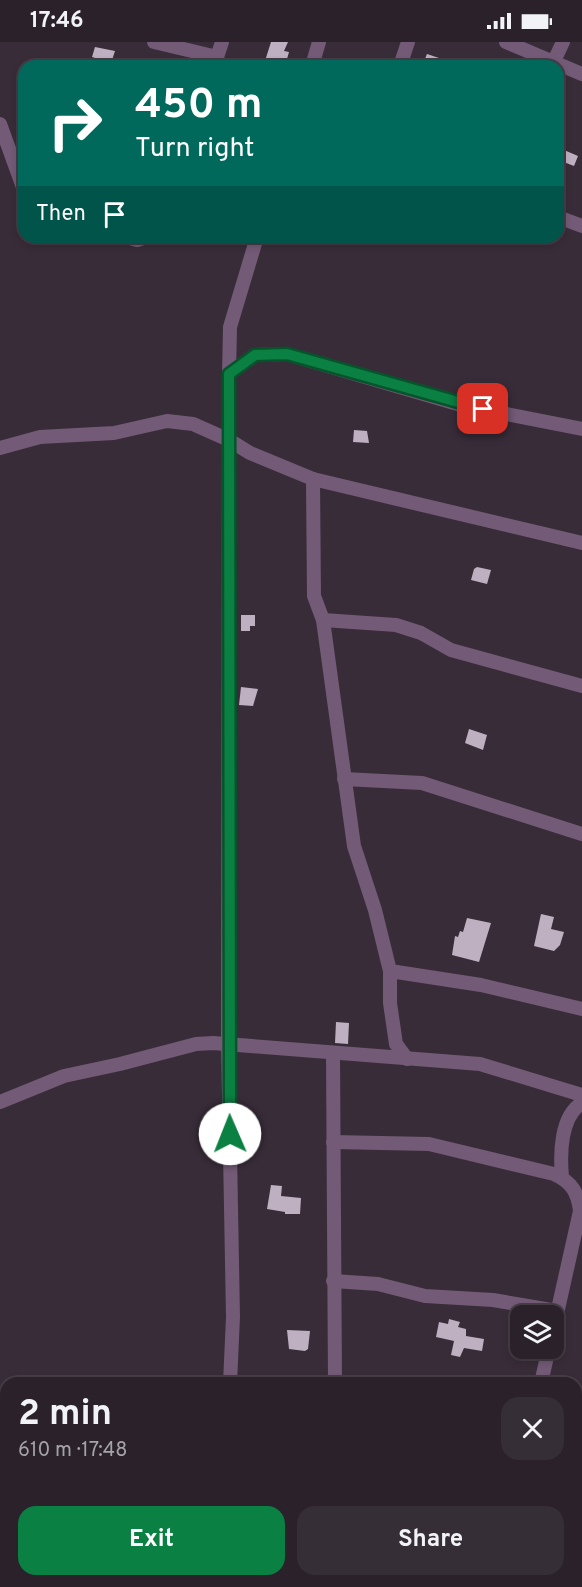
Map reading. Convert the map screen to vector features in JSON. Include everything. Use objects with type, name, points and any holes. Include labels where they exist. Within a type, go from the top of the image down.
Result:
[{"type":"street","points":[[154,42],[208,60]]},
{"type":"street","points":[[218,60],[222,42]]},
{"type":"street","points":[[314,60],[319,42]]},
{"type":"street","points":[[402,60],[408,42]]},
{"type":"street","points":[[506,42],[551,60]]},
{"type":"street","points":[[554,60],[563,42]]},
{"type":"street","points":[[564,66],[582,74]]},
{"type":"street","points":[[0,124],[18,174]]},
{"type":"street","points":[[564,219],[582,226]]},
{"type":"street","points":[[246,243],[251,252]]},
{"type":"street","points":[[230,1377],[233,1317],[228,1043],[230,327],[255,243]]},
{"type":"street","points":[[229,374],[255,355],[287,354],[461,405],[582,429]]},
{"type":"street","points":[[0,448],[40,437],[114,433],[167,421],[193,424],[229,440],[250,453],[313,479],[582,543]]},
{"type":"street","points":[[313,479],[315,596],[323,620],[354,846],[375,910],[390,972],[392,1025],[396,1044],[407,1059]]},
{"type":"street","points":[[323,620],[396,625],[421,633],[451,650],[582,686]]},
{"type":"street","points":[[344,779],[422,783],[582,834]]},
{"type":"street","points":[[390,972],[481,985],[582,1009]]},
{"type":"street","points":[[0,1102],[64,1076],[196,1044],[228,1043],[333,1054],[480,1064],[582,1095]]},
{"type":"street","points":[[333,1054],[335,1377]]},
{"type":"street","points":[[552,1086],[578,1106],[562,1149],[561,1177]]},
{"type":"street","points":[[333,1142],[429,1144],[561,1177],[578,1194],[580,1211],[558,1305]]},
{"type":"street","points":[[333,1281],[378,1284],[425,1296],[493,1300],[522,1305]]},
{"type":"street","points":[[542,1377],[546,1359]]},
{"type":"building","points":[[271,42],[288,42],[284,51],[289,52],[287,60],[265,60]]},
{"type":"building","points":[[95,47],[115,51],[112,60],[92,57]]},
{"type":"building","points":[[427,54],[442,59],[442,60],[424,60]]},
{"type":"building","points":[[564,150],[578,156],[574,166],[564,162]]},
{"type":"building","points":[[354,430],[367,431],[369,443],[353,442]]},
{"type":"building","points":[[477,567],[491,570],[487,584],[471,580],[474,569]]},
{"type":"building","points":[[241,615],[255,615],[255,626],[250,626],[250,631],[241,631]]},
{"type":"building","points":[[241,687],[258,689],[253,706],[239,705]]},
{"type":"building","points":[[469,729],[487,735],[483,750],[465,743]]},
{"type":"building","points":[[541,914],[554,917],[551,929],[564,932],[560,945],[554,951],[534,946]]},
{"type":"building","points":[[467,918],[491,923],[479,962],[452,955],[455,936],[458,937],[460,931],[463,932]]},
{"type":"building","points":[[336,1022],[349,1023],[348,1044],[335,1043]]},
{"type":"building","points":[[271,1185],[282,1186],[281,1196],[301,1198],[300,1214],[285,1214],[285,1212],[267,1209]]},
{"type":"building","points":[[449,1319],[460,1322],[458,1327],[466,1329],[466,1336],[484,1339],[482,1351],[464,1348],[460,1357],[451,1355],[454,1341],[436,1337],[439,1322],[448,1324]]},
{"type":"building","points":[[287,1330],[310,1331],[308,1349],[305,1351],[289,1349]]},
{"type":"route","points":[[230,1134],[228,1043],[229,374],[255,355],[272,352],[287,354],[461,405],[483,409]]}]
